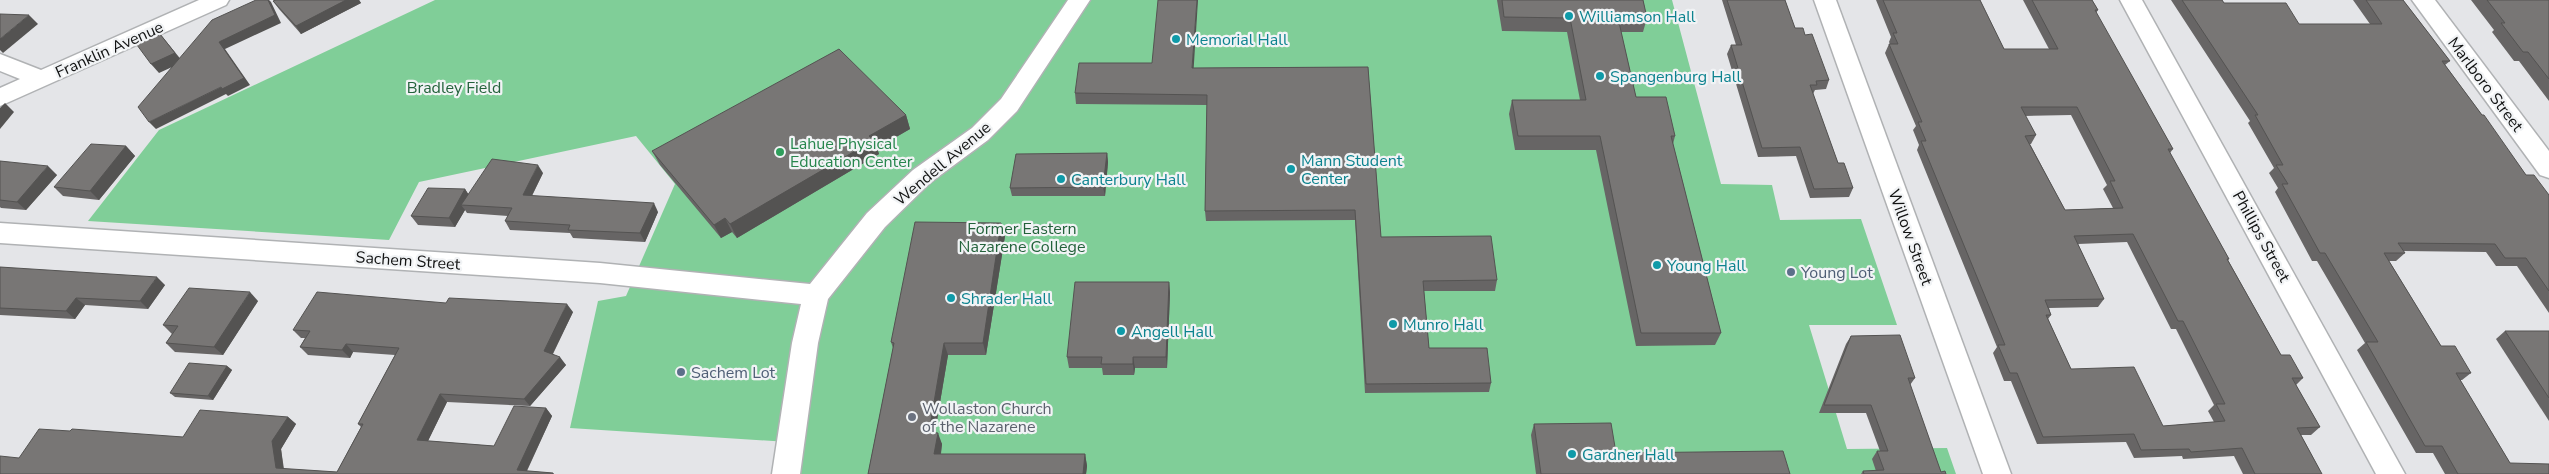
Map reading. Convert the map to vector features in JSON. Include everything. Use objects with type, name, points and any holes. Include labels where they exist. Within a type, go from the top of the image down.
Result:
[{"type":"street","name":"Franklin Avenue","points":[[0,98],[218,0]]},
{"type":"street","name":"Wendell Avenue","points":[[786,474],[805,343],[816,295],[876,220],[922,176],[980,134],[1009,105],[1079,0]]},
{"type":"street","name":"Willow Street","points":[[1825,0],[1997,474]]},
{"type":"street","name":"Phillips Street","points":[[2131,0],[2391,474]]},
{"type":"street","name":"Marlboro Street","points":[[2424,0],[2549,168]]},
{"type":"street","points":[[0,62],[41,79]]},
{"type":"street","name":"Sachem Street","points":[[0,233],[600,273],[816,295]]},
{"type":"green space","name":"Former Eastern Nazarene College","points":[[435,0],[1672,0],[1721,184],[1772,185],[1780,220],[1861,219],[1897,325],[1809,325],[1847,449],[1947,448],[1956,474],[800,474],[803,443],[570,428],[598,301],[626,296],[675,184],[636,136],[419,182],[389,240],[88,221],[159,130]]},
{"type":"building","points":[[256,0],[268,0],[275,15],[219,42],[244,78],[149,122],[138,107],[212,20]]},
{"type":"building","points":[[346,0],[296,26],[273,1]]},
{"type":"building","points":[[1158,0],[1197,0],[1192,68],[1368,67],[1381,237],[1491,236],[1497,280],[1423,281],[1429,348],[1487,348],[1491,383],[1366,384],[1355,210],[1205,211],[1207,95],[1075,93],[1079,63],[1152,63]]},
{"type":"building","points":[[1502,0],[1643,0],[1647,18],[1618,18],[1636,97],[1666,97],[1675,136],[1671,136],[1721,333],[1641,333],[1600,136],[1518,136],[1512,100],[1586,100],[1570,18],[1504,17]]},
{"type":"building","points":[[1727,0],[1785,0],[1795,28],[1803,28],[1805,35],[1812,34],[1829,80],[1816,81],[1817,85],[1810,85],[1838,163],[1844,163],[1853,188],[1814,189],[1800,147],[1762,148],[1731,45],[1742,45]]},
{"type":"building","points":[[1883,0],[1980,0],[2004,49],[2058,49],[2032,0],[2092,0],[2098,10],[2095,10],[2173,149],[2168,149],[2229,259],[2227,259],[2281,355],[2290,355],[2303,378],[2292,378],[2320,427],[2297,428],[2322,474],[2255,474],[2242,448],[2191,452],[2189,449],[2141,450],[2134,434],[2043,437],[2017,373],[2010,373],[1998,345],[2005,345],[1921,141],[1926,141],[1918,122],[1922,122],[1889,44],[1898,44],[1893,33],[1897,33]],"holes":[[[2021,107],[2077,107],[2115,181],[2110,181],[2123,208],[2065,210],[2025,136],[2036,135]],[[2133,234],[2178,321],[2183,321],[2225,404],[2216,404],[2225,421],[2163,426],[2134,367],[2071,369],[2046,315],[2051,315],[2045,300],[2104,299],[2074,236]]]},
{"type":"building","points":[[2182,0],[2222,0],[2224,3],[2286,3],[2299,24],[2382,24],[2366,0],[2403,0],[2450,61],[2442,61],[2482,115],[2484,115],[2526,175],[2534,175],[2549,195],[2549,291],[2526,258],[2505,258],[2495,244],[2398,243],[2405,253],[2384,253],[2441,346],[2455,346],[2471,373],[2456,373],[2510,463],[2549,464],[2549,474],[2458,474],[2442,446],[2425,446],[2366,342],[2378,342],[2325,253],[2320,253],[2282,184],[2288,184],[2276,165],[2283,165],[2255,115],[2258,115]]},
{"type":"building","points":[[2487,0],[2549,0],[2549,79],[2528,52],[2523,52],[2501,23],[2505,23]]},
{"type":"building","points":[[0,14],[29,15],[0,39]]},
{"type":"building","points":[[160,34],[175,53],[151,64],[137,45]]},
{"type":"building","name":"Lahue Physical Education Center","points":[[839,49],[906,115],[869,136],[874,140],[730,224],[725,218],[714,225],[652,151]]},
{"type":"building","points":[[91,144],[126,146],[90,191],[54,187]]},
{"type":"building","name":"Canterbury Hall","points":[[1107,153],[1103,187],[1010,188],[1016,154]]},
{"type":"building","points":[[492,159],[538,165],[523,195],[654,203],[640,233],[568,230],[570,225],[505,221],[512,208],[461,205]]},
{"type":"building","points":[[0,161],[48,166],[17,202],[0,200]]},
{"type":"building","points":[[428,188],[465,189],[449,218],[411,216]]},
{"type":"building","points":[[915,222],[1001,223],[983,343],[944,343],[929,432],[938,433],[934,454],[1085,454],[1083,474],[868,474],[894,343],[891,342]]},
{"type":"building","points":[[0,267],[157,277],[140,301],[76,298],[66,311],[0,308]]},
{"type":"building","name":"Angell Hall","points":[[1075,282],[1169,282],[1166,357],[1133,357],[1133,364],[1101,364],[1102,357],[1067,357]]},
{"type":"building","points":[[189,288],[250,292],[214,347],[166,343],[178,326],[163,325]]},
{"type":"building","points":[[317,292],[446,303],[449,298],[567,304],[544,351],[560,357],[524,399],[440,394],[417,440],[494,446],[514,406],[546,408],[517,470],[553,474],[0,474],[0,456],[19,458],[39,429],[70,431],[72,429],[183,437],[200,410],[288,417],[272,441],[276,468],[337,472],[363,424],[358,424],[399,348],[346,344],[342,350],[300,347],[310,331],[293,330]]},
{"type":"building","points":[[2505,331],[2549,331],[2549,398]]},
{"type":"building","points":[[1900,335],[1915,378],[1908,378],[1941,472],[1945,471],[1946,474],[1864,474],[1863,471],[1884,470],[1877,451],[1888,451],[1871,405],[1824,405],[1851,336]]},
{"type":"building","points":[[189,363],[227,366],[208,396],[170,393]]},
{"type":"building","points":[[1611,423],[1616,453],[1783,451],[1790,474],[1541,474],[1534,424]]},
{"type":"place","name":"Williamson Hall","points":[[1569,16]]},
{"type":"place","name":"Memorial Hall","points":[[1176,39]]},
{"type":"place","name":"Spangenburg Hall","points":[[1600,76]]},
{"type":"place","name":"Lahue Physical Education Center","points":[[780,152]]},
{"type":"place","name":"Mann Student Center","points":[[1291,169]]},
{"type":"place","name":"Canterbury Hall","points":[[1061,179]]},
{"type":"place","name":"Young Hall","points":[[1657,265]]},
{"type":"place","name":"Young Lot","points":[[1791,272]]},
{"type":"place","name":"Shrader Hall","points":[[951,298]]},
{"type":"place","name":"Munro Hall","points":[[1393,324]]},
{"type":"place","name":"Angell Hall","points":[[1121,331]]},
{"type":"place","name":"Sachem Lot","points":[[681,372]]},
{"type":"place","name":"Wollaston Church of the Nazarene","points":[[912,417]]},
{"type":"place","name":"Gardner Hall","points":[[1572,454]]},
{"type":"park label","name":"Bradley Field","points":[[454,87]]}]
